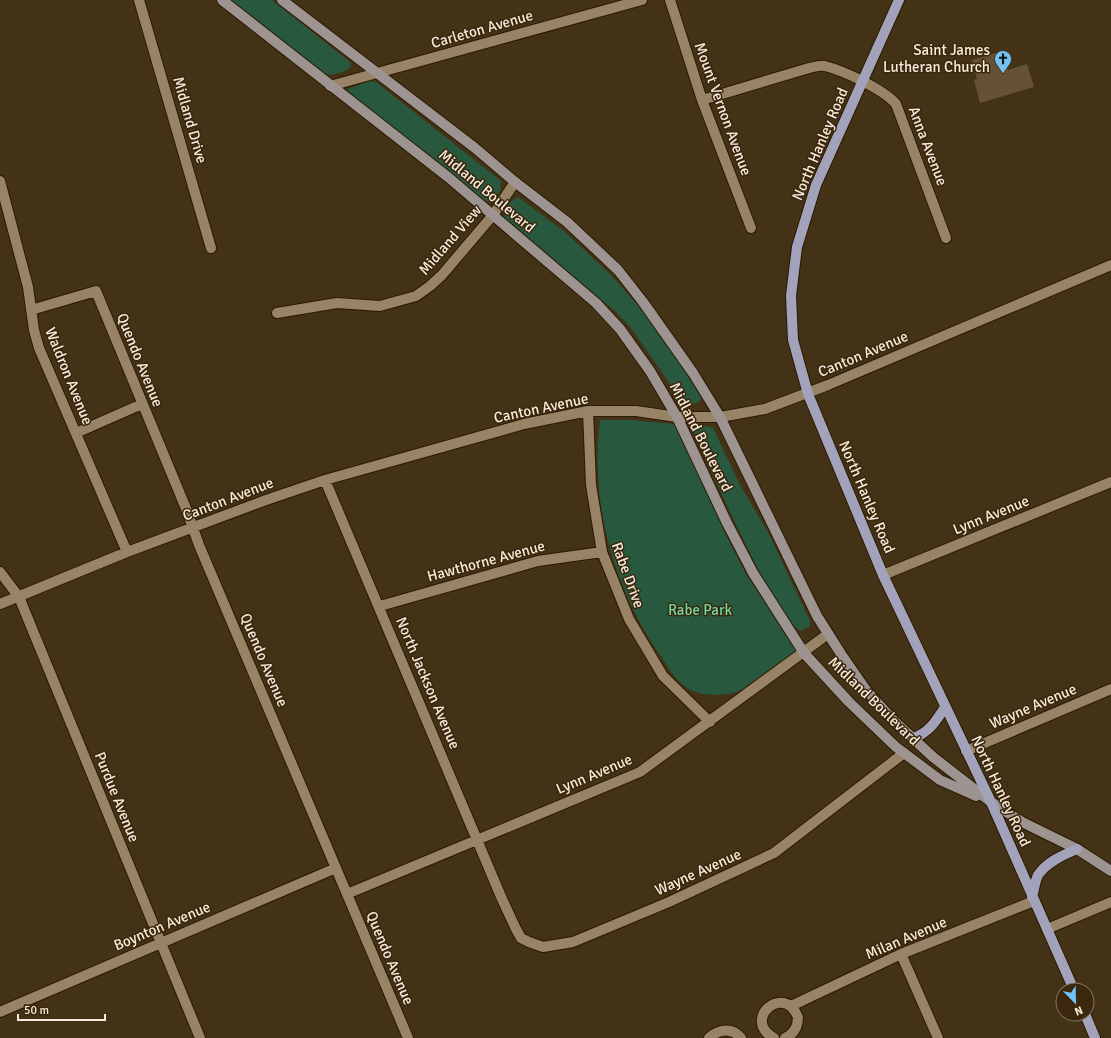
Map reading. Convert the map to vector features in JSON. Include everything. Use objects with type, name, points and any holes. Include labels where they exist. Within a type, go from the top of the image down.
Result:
[{"type":"main road","name":"Midland Boulevard","points":[[222,0],[448,177],[596,303],[620,329],[650,372],[677,417],[752,572],[804,652],[849,702],[904,753],[940,780],[991,802]]},
{"type":"main road","name":"Midland Boulevard","points":[[282,0],[475,148],[515,182],[567,222],[618,270],[643,302],[693,373],[720,417],[759,494],[795,575],[828,634],[866,690],[893,720],[932,757],[991,802],[1022,822],[1077,849],[1111,871]]},
{"type":"main road","name":"North Hanley Road","points":[[899,0],[816,185],[797,247],[791,296],[793,340],[808,394],[883,574],[991,802],[1070,982]]},
{"type":"main road","points":[[913,738],[924,734],[945,707]]},
{"type":"main road","points":[[1033,899],[1038,876],[1059,857],[1077,849]]},
{"type":"main road","points":[[1088,1022],[1095,1038]]},
{"type":"street","name":"Midland Drive","points":[[140,0],[211,248]]},
{"type":"street","name":"Carleton Avenue","points":[[330,86],[375,72],[388,71],[642,0]]},
{"type":"street","name":"Mount Vernon Avenue","points":[[670,0],[702,100],[751,228]]},
{"type":"street","name":"Anna Avenue","points":[[702,100],[809,68],[823,66],[862,82],[887,95],[896,104],[946,238]]},
{"type":"street","name":"Waldron Avenue","points":[[0,181],[28,287],[39,348],[127,552]]},
{"type":"street","name":"Midland View","points":[[277,313],[337,302],[380,306],[416,296],[442,275],[493,215],[515,182]]},
{"type":"street","name":"Canton Avenue","points":[[0,604],[127,552],[326,480],[524,424],[588,411],[636,411],[677,417],[720,417],[765,409],[808,394],[1111,266]]},
{"type":"street","name":"Quendo Avenue","points":[[31,310],[96,291],[193,529],[408,1038]]},
{"type":"street","points":[[76,433],[142,404]]},
{"type":"street","name":"Rabe Drive","points":[[588,411],[591,485],[602,552],[628,619],[663,676],[710,722]]},
{"type":"street","name":"North Jackson Avenue","points":[[326,480],[502,899]]},
{"type":"street","name":"Lynn Avenue","points":[[883,574],[1111,482]]},
{"type":"street","name":"Hawthorne Avenue","points":[[380,606],[538,561],[602,552]]},
{"type":"street","name":"Purdue Avenue","points":[[0,572],[19,597],[200,1038]]},
{"type":"street","name":"Lynn Avenue","points":[[347,894],[640,772],[828,634]]},
{"type":"street","name":"Wayne Avenue","points":[[966,751],[1111,689]]},
{"type":"street","name":"Wayne Avenue","points":[[502,899],[516,929],[525,940],[543,947],[573,942],[668,902],[774,854],[904,753]]},
{"type":"street","name":"Boynton Avenue","points":[[0,1012],[336,868]]},
{"type":"street","name":"Milan Avenue","points":[[774,1038],[764,1031],[761,1020],[765,1009],[775,1003],[781,1002],[791,1006],[901,954],[1033,899]]},
{"type":"street","points":[[1047,929],[1111,902]]},
{"type":"street","points":[[901,954],[938,1038]]},
{"type":"street","points":[[785,1038],[792,1034],[798,1023],[798,1017],[791,1006]]},
{"type":"street","points":[[709,1038],[715,1033],[728,1030],[734,1032],[741,1038]]},
{"type":"green space","points":[[231,0],[272,0],[350,62],[351,66],[339,73],[331,75],[324,74]]},
{"type":"green space","points":[[370,81],[376,82],[501,181],[500,191],[491,202],[483,201],[348,93],[348,89]]},
{"type":"green space","points":[[518,197],[565,232],[610,274],[643,311],[698,388],[702,395],[701,400],[692,404],[682,401],[631,328],[617,313],[505,218],[504,215],[506,208]]},
{"type":"green space","name":"Rabe Park","points":[[600,420],[629,420],[675,424],[726,535],[746,574],[796,651],[769,673],[749,686],[728,694],[716,695],[709,695],[690,690],[679,681],[670,670],[639,621],[621,582],[603,519],[598,469]]},
{"type":"green space","points":[[705,426],[713,428],[740,485],[769,534],[810,621],[810,626],[801,631],[790,620],[776,600],[760,572],[728,508],[695,434],[694,430],[698,427]]},
{"type":"building","name":"Saint James Lutheran Church","points":[[1003,51],[1008,70],[1027,64],[1034,87],[980,103],[974,80],[977,79],[972,60]]},
{"type":"place","name":"Saint James Lutheran Church","points":[[1003,74]]}]
